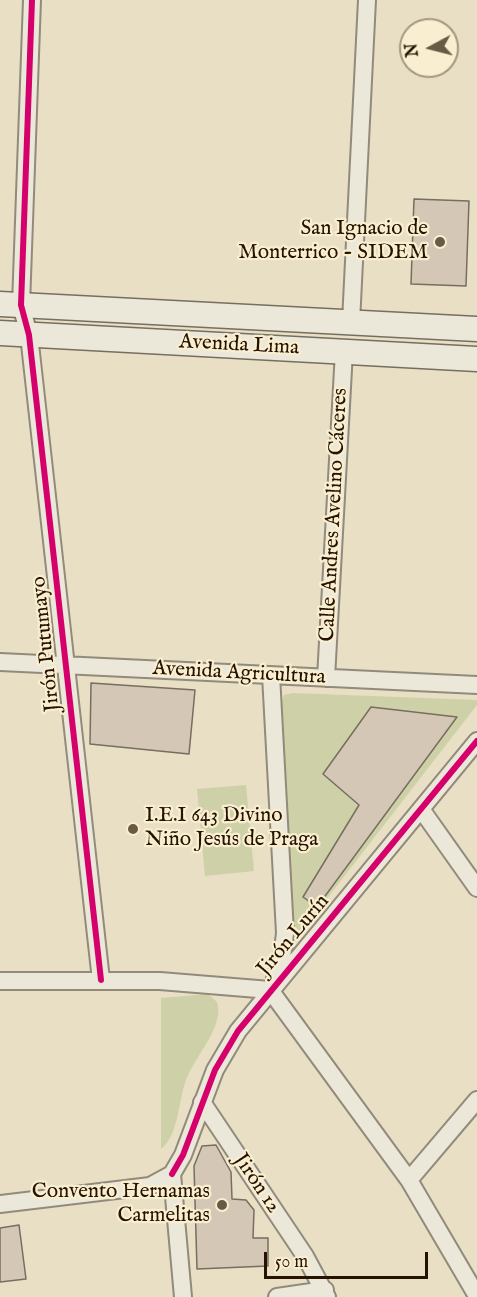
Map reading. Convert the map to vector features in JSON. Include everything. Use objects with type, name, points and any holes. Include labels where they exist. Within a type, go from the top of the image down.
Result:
[{"type":"main road","name":"Avenida Lima","points":[[10,305],[477,329]]},
{"type":"main road","name":"Avenida Lima","points":[[0,333],[477,359]]},
{"type":"street","name":"Jirón Putumayo","points":[[32,0],[10,305],[29,335],[101,980]]},
{"type":"street","points":[[351,322],[367,0]]},
{"type":"street","name":"Calle Andres Avelino Cáceres","points":[[326,678],[344,351]]},
{"type":"street","name":"Avenida Agricultura","points":[[0,662],[477,685]]},
{"type":"street","points":[[270,990],[282,958],[285,933],[271,675]]},
{"type":"street","name":"Jirón Lurín","points":[[172,1174],[183,1155],[215,1070],[238,1031],[477,741]]},
{"type":"street","points":[[420,809],[477,888]]},
{"type":"street","points":[[0,981],[160,981],[270,990],[409,1180],[477,1295]]},
{"type":"street","points":[[409,1180],[477,1101]]},
{"type":"street","name":"Jirón 12","points":[[202,1102],[326,1294]]},
{"type":"street","points":[[0,1204],[150,1186],[172,1174],[183,1297]]},
{"type":"street","points":[[277,1297],[326,1294]]},
{"type":"green space","points":[[293,693],[477,700],[477,705],[291,945],[279,707],[284,695]]},
{"type":"green space","points":[[246,785],[254,871],[205,876],[197,789]]},
{"type":"green space","points":[[208,994],[217,1002],[217,1021],[186,1080],[175,1127],[167,1143],[161,1149],[161,998]]},
{"type":"building","name":"San Ignacio de Monterrico - SIDEM","points":[[414,199],[469,201],[466,286],[411,284]]},
{"type":"building","points":[[91,683],[195,690],[189,754],[90,744]]},
{"type":"building","points":[[371,707],[457,717],[317,907],[303,897],[359,805],[323,774]]},
{"type":"building","name":"Convento Hernamas Carmelitas","points":[[216,1145],[231,1172],[232,1199],[246,1200],[254,1210],[253,1238],[268,1238],[268,1266],[197,1269],[194,1166],[202,1146]]},
{"type":"building","points":[[19,1225],[26,1279],[0,1282],[0,1228]]},
{"type":"cycle path","points":[[32,0],[21,305],[29,335],[101,980]]},
{"type":"cycle path","points":[[172,1174],[183,1155],[215,1070],[238,1031],[477,741]]},
{"type":"place","name":"San Ignacio de Monterrico - SIDEM","points":[[440,242]]},
{"type":"place","name":"I.E.I 643 Divino Niño Jesús de Praga","points":[[133,829]]},
{"type":"place","name":"Convento Hernamas Carmelitas","points":[[222,1205]]}]
